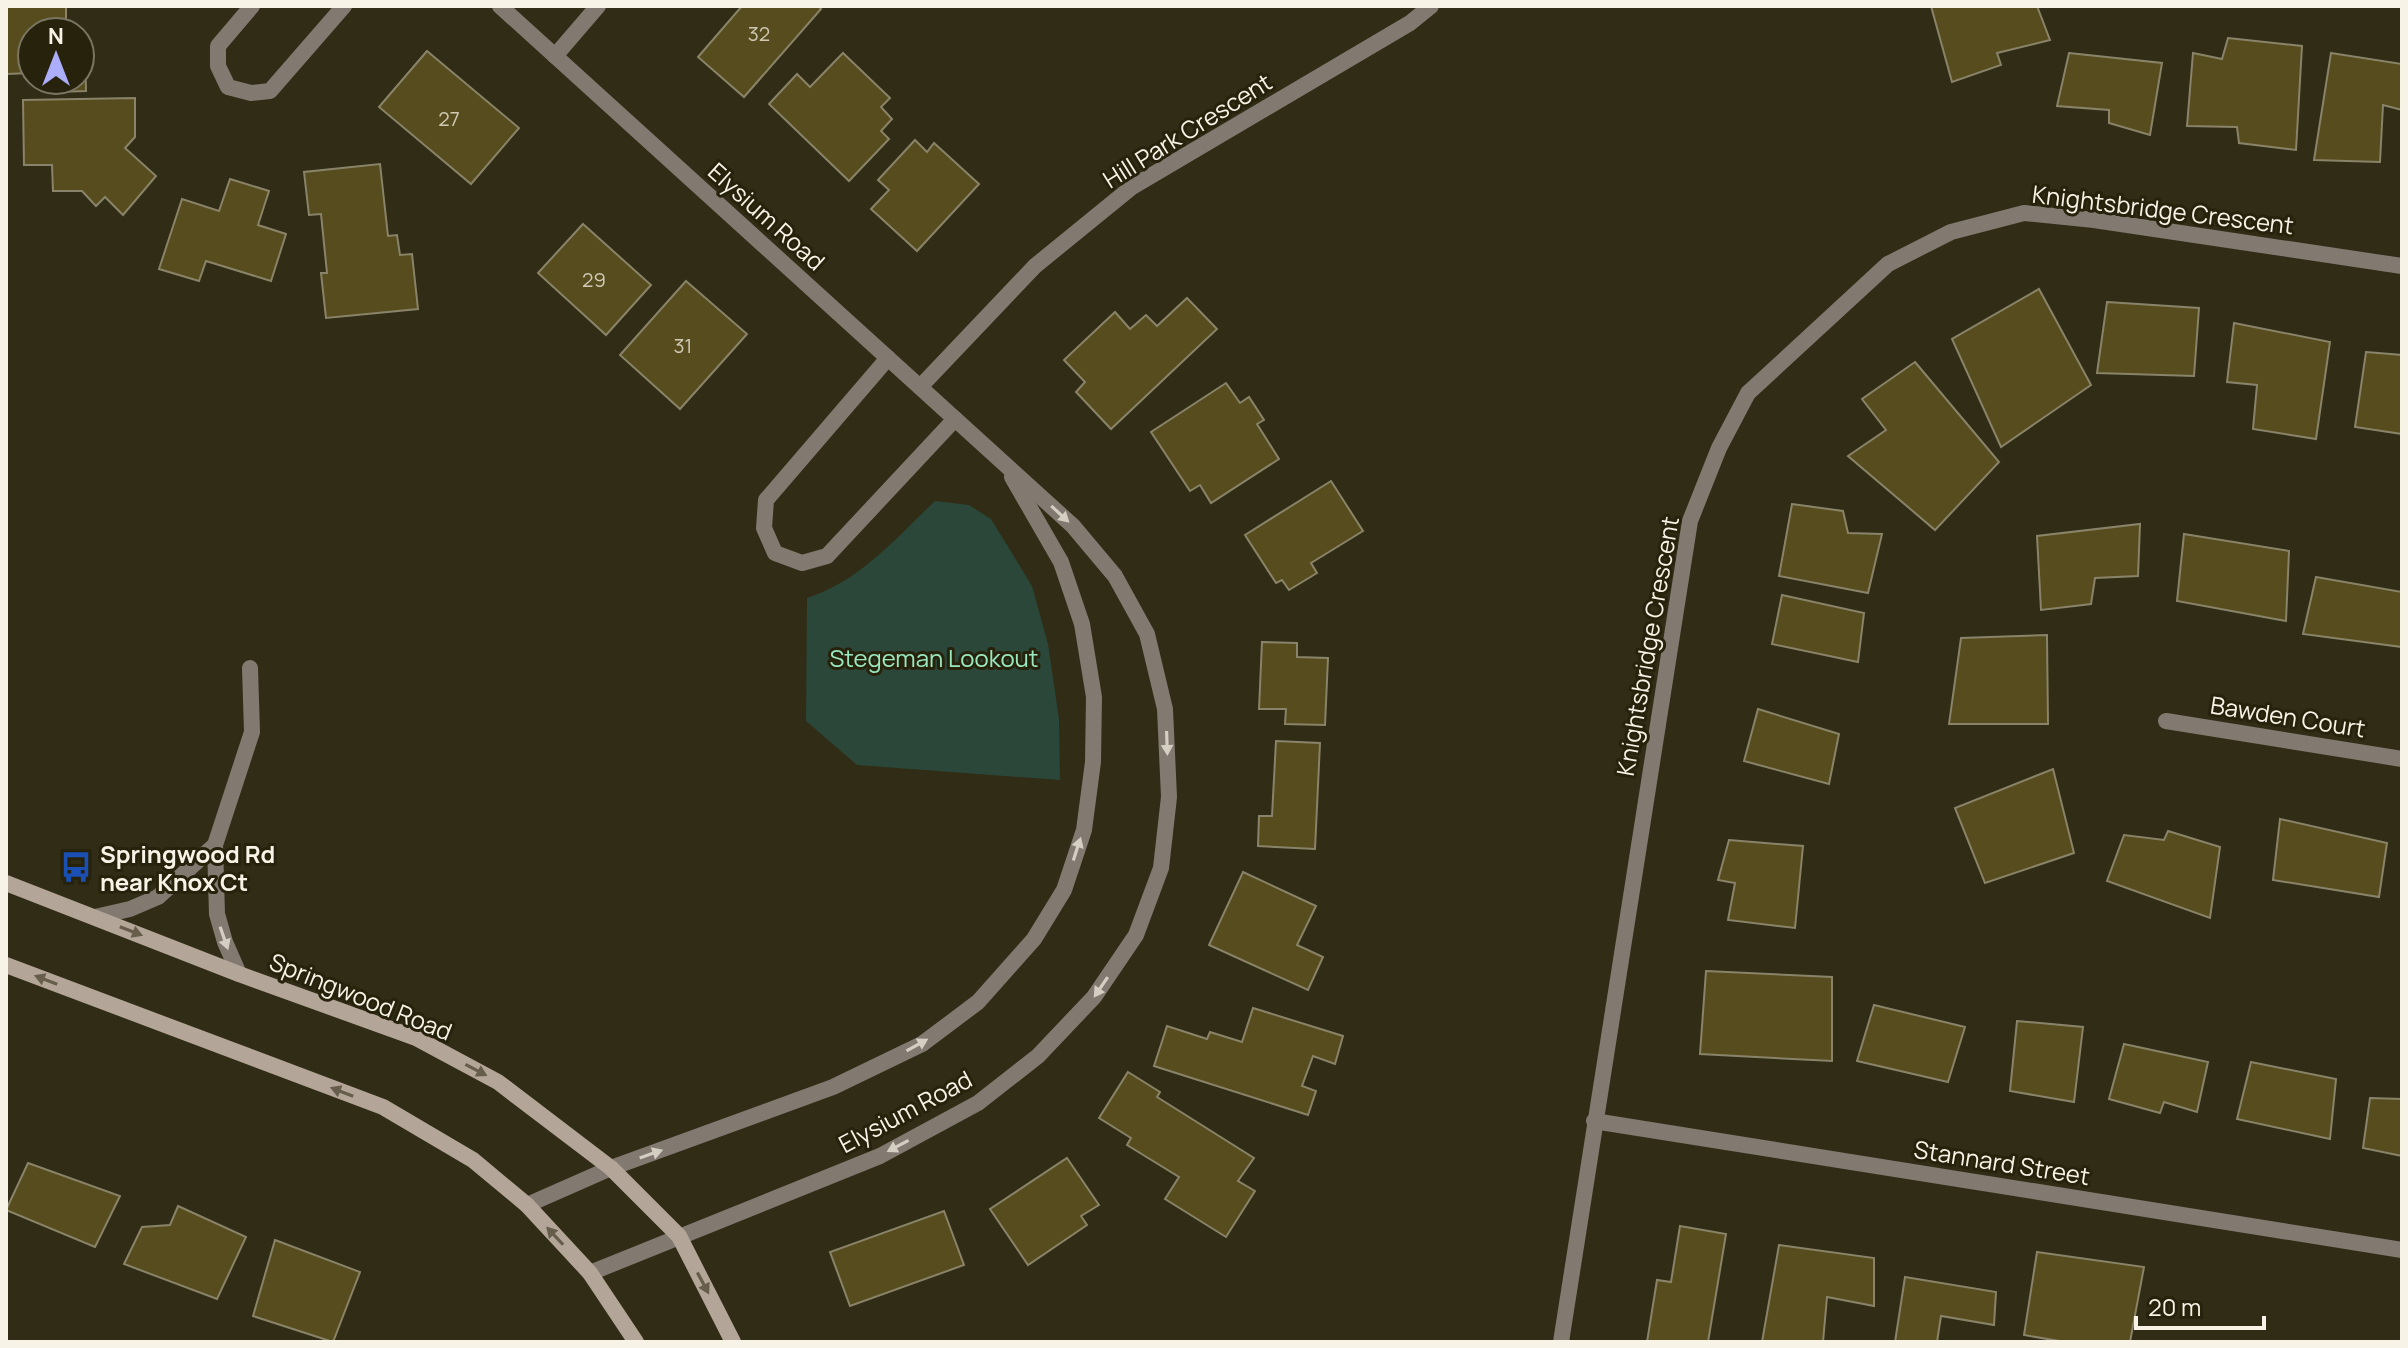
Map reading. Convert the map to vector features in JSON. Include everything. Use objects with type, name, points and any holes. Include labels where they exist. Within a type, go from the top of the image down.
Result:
[{"type":"main road","name":"Springwood Road","points":[[6,883],[430,1045],[498,1082],[611,1168],[679,1236],[733,1342]]},
{"type":"main road","points":[[6,965],[383,1107],[473,1160],[527,1205],[590,1273],[636,1342]]},
{"type":"street","points":[[252,6],[218,46],[218,66],[228,87],[251,93],[270,91],[344,6]]},
{"type":"street","name":"Elysium Road","points":[[500,6],[1073,526],[1115,576],[1147,634],[1165,709],[1169,797],[1161,868],[1136,935],[1094,997],[1038,1056],[978,1103],[880,1156],[590,1273]]},
{"type":"street","points":[[555,56],[598,6]]},
{"type":"street","name":"Hill Park Crescent","points":[[920,387],[1035,266],[1132,187],[1410,23],[1431,6]]},
{"type":"street","name":"Knightsbridge Crescent","points":[[1561,1342],[1690,521],[1719,448],[1748,393],[1888,264],[1951,232],[2024,213],[2094,220],[2402,266]]},
{"type":"street","points":[[888,358],[766,500],[764,528],[775,553],[802,563],[827,556],[955,419]]},
{"type":"street","name":"Elysium Road","points":[[527,1205],[611,1168],[833,1087],[922,1044],[978,1002],[1034,939],[1064,890],[1084,830],[1093,762],[1094,697],[1082,624],[1061,562],[1003,462]]},
{"type":"street","points":[[239,974],[217,914],[215,845],[252,732],[250,668]]},
{"type":"street","name":"Bawden Court","points":[[2166,721],[2402,759]]},
{"type":"street","points":[[95,917],[130,909],[158,897],[215,845]]},
{"type":"street","name":"Stannard Street","points":[[1594,1121],[2402,1250]]},
{"type":"green space","name":"Stegeman Lookout","points":[[935,501],[969,505],[991,519],[1032,586],[1048,644],[1059,719],[1060,780],[857,765],[806,721],[807,598],[861,570]]},
{"type":"building","points":[[6,6],[66,6],[66,16],[16,16],[16,74],[6,74]]},
{"type":"building","points":[[742,6],[818,6],[821,9],[744,97],[698,57]]},
{"type":"building","points":[[1931,6],[2037,6],[2050,40],[1997,53],[2001,65],[1952,82]]},
{"type":"building","points":[[2228,38],[2302,46],[2296,150],[2239,143],[2237,127],[2187,126],[2193,53],[2222,59]]},
{"type":"building","points":[[427,51],[519,128],[471,184],[379,107]]},
{"type":"building","points":[[843,53],[890,98],[881,107],[892,119],[881,131],[889,139],[849,181],[769,104],[797,74],[810,87]]},
{"type":"building","points":[[2069,53],[2162,63],[2150,135],[2109,123],[2109,110],[2057,106]]},
{"type":"building","points":[[2331,53],[2402,64],[2402,110],[2383,105],[2380,162],[2314,160]]},
{"type":"building","points":[[135,98],[135,137],[125,148],[156,176],[123,215],[105,197],[96,206],[82,191],[53,191],[52,165],[24,165],[23,100]]},
{"type":"building","points":[[915,140],[927,152],[934,143],[979,184],[917,251],[871,209],[889,190],[878,180]]},
{"type":"building","points":[[380,164],[388,236],[397,235],[400,255],[412,254],[418,309],[326,318],[321,273],[327,273],[321,214],[309,215],[304,172]]},
{"type":"building","points":[[230,179],[269,191],[258,225],[286,234],[271,281],[206,261],[199,281],[159,269],[182,199],[219,211]]},
{"type":"building","points":[[583,224],[651,285],[606,335],[538,273]]},
{"type":"building","points":[[686,281],[747,334],[680,409],[620,355]]},
{"type":"building","points":[[2039,289],[2091,385],[2001,447],[1952,339]]},
{"type":"building","points":[[1187,298],[1217,329],[1111,429],[1076,392],[1085,382],[1064,360],[1115,312],[1130,329],[1146,315],[1157,326]]},
{"type":"building","points":[[2107,302],[2199,308],[2194,376],[2097,373]]},
{"type":"building","points":[[2234,323],[2330,342],[2316,439],[2253,429],[2257,385],[2227,382]]},
{"type":"building","points":[[2366,352],[2402,355],[2402,434],[2355,427]]},
{"type":"building","points":[[1915,362],[1999,462],[1935,530],[1848,456],[1886,430],[1862,399]]},
{"type":"building","points":[[1226,383],[1240,403],[1249,397],[1264,420],[1257,424],[1279,459],[1211,503],[1200,485],[1190,491],[1151,432]]},
{"type":"building","points":[[1331,481],[1363,531],[1311,563],[1317,573],[1289,590],[1282,580],[1276,583],[1245,535]]},
{"type":"building","points":[[1792,504],[1843,511],[1848,533],[1882,534],[1868,593],[1779,576]]},
{"type":"building","points":[[2140,524],[2138,576],[2095,578],[2091,604],[2041,610],[2037,536]]},
{"type":"building","points":[[2184,534],[2289,551],[2286,621],[2177,601]]},
{"type":"building","points":[[2316,577],[2402,592],[2402,647],[2303,634]]},
{"type":"building","points":[[1782,595],[1864,613],[1858,662],[1772,644]]},
{"type":"building","points":[[2047,635],[2048,724],[1949,724],[1961,638]]},
{"type":"building","points":[[1262,642],[1297,643],[1297,657],[1328,658],[1325,725],[1285,724],[1286,709],[1259,709]]},
{"type":"building","points":[[1758,709],[1839,734],[1829,784],[1744,761]]},
{"type":"building","points":[[1276,741],[1320,743],[1315,849],[1258,846],[1259,816],[1272,816]]},
{"type":"building","points":[[2053,769],[2074,853],[1985,883],[1955,808]]},
{"type":"building","points":[[2280,819],[2387,843],[2379,897],[2273,880]]},
{"type":"building","points":[[2168,831],[2220,847],[2210,918],[2107,881],[2124,835],[2164,840]]},
{"type":"building","points":[[1729,840],[1803,846],[1795,928],[1728,920],[1735,883],[1718,880]]},
{"type":"building","points":[[1243,872],[1316,906],[1297,945],[1323,957],[1308,990],[1209,945]]},
{"type":"building","points":[[1706,971],[1832,977],[1832,1061],[1700,1054]]},
{"type":"building","points":[[1874,1005],[1965,1027],[1948,1082],[1857,1061]]},
{"type":"building","points":[[1253,1008],[1343,1036],[1335,1064],[1313,1056],[1302,1086],[1316,1091],[1308,1115],[1154,1066],[1167,1026],[1207,1039],[1210,1032],[1242,1042]]},
{"type":"building","points":[[2017,1021],[2083,1027],[2074,1102],[2010,1091]]},
{"type":"building","points":[[2124,1044],[2208,1062],[2197,1112],[2164,1102],[2160,1113],[2109,1099]]},
{"type":"building","points":[[2251,1062],[2336,1079],[2330,1139],[2237,1119]]},
{"type":"building","points":[[1128,1072],[1160,1092],[1157,1097],[1254,1158],[1238,1181],[1255,1191],[1226,1237],[1165,1199],[1179,1177],[1127,1145],[1131,1138],[1099,1118]]},
{"type":"building","points":[[2370,1098],[2402,1099],[2402,1156],[2363,1148]]},
{"type":"building","points":[[1067,1158],[1099,1205],[1081,1216],[1087,1225],[1028,1265],[990,1209]]},
{"type":"building","points":[[28,1163],[120,1196],[95,1247],[6,1210]]},
{"type":"building","points":[[178,1206],[246,1237],[217,1299],[124,1264],[142,1227],[170,1225]]},
{"type":"building","points":[[944,1211],[964,1265],[850,1306],[830,1252]]},
{"type":"building","points":[[1680,1226],[1726,1234],[1708,1342],[1647,1342],[1657,1280],[1671,1282]]},
{"type":"building","points":[[275,1240],[360,1272],[333,1342],[253,1316]]},
{"type":"building","points":[[1779,1245],[1874,1258],[1874,1306],[1827,1297],[1823,1342],[1762,1342]]},
{"type":"building","points":[[2037,1252],[2144,1267],[2130,1342],[2065,1342],[2024,1335]]},
{"type":"building","points":[[1905,1277],[1996,1292],[1994,1325],[1941,1316],[1937,1342],[1895,1342]]},
{"type":"place","name":"Springwood Rd near Knox Ct","points":[[76,867]]}]
